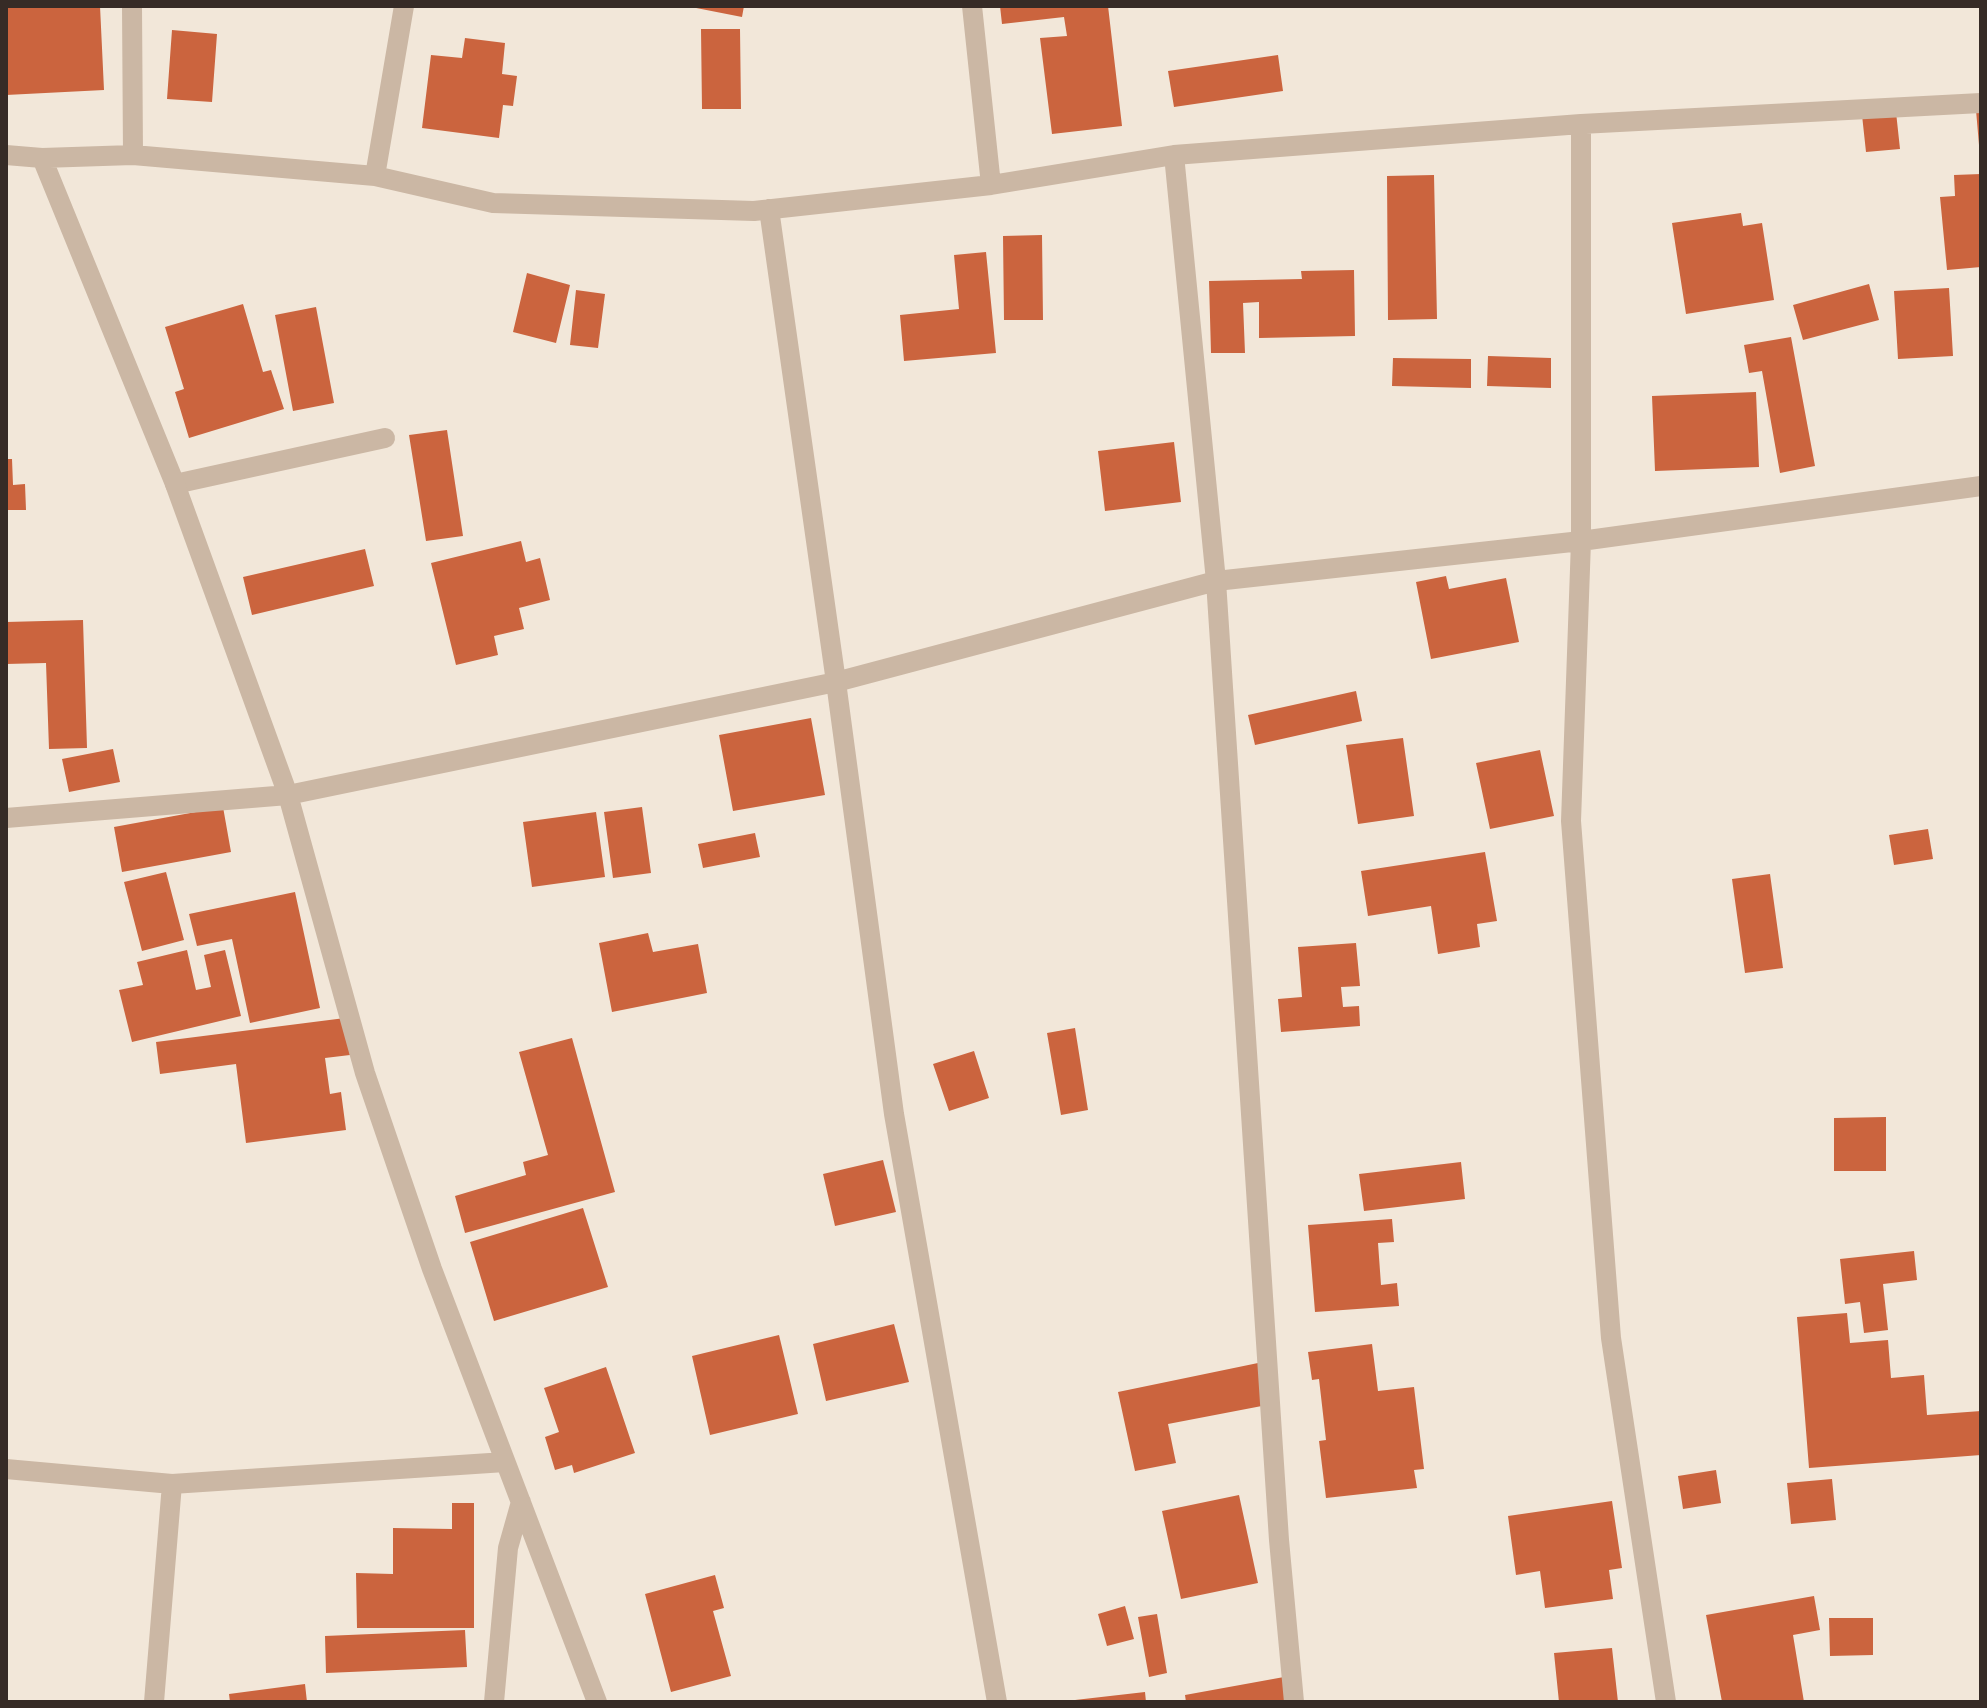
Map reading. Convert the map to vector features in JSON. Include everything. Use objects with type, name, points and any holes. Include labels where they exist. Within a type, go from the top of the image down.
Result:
[{"type":"street","points":[[132,6],[133,155]]},
{"type":"street","points":[[375,176],[404,6]]},
{"type":"street","points":[[972,6],[991,185]]},
{"type":"street","points":[[6,155],[42,158],[133,155],[375,176],[493,203],[754,211],[991,185],[1174,155],[1581,124],[1981,103]]},
{"type":"street","points":[[1581,124],[1581,541],[1571,821],[1611,1338],[1666,1702]]},
{"type":"street","points":[[1174,155],[1216,581],[1279,1540],[1294,1702]]},
{"type":"street","points":[[42,158],[175,484],[288,795],[365,1073],[432,1269],[597,1702]]},
{"type":"street","points":[[769,209],[894,1114],[997,1702]]},
{"type":"street","points":[[175,484],[385,438]]},
{"type":"street","points":[[6,818],[288,795],[836,682],[1216,581],[1581,541],[1981,486]]},
{"type":"street","points":[[6,1469],[172,1484],[505,1462]]},
{"type":"street","points":[[154,1702],[172,1484]]},
{"type":"street","points":[[494,1702],[508,1548],[521,1502]]},
{"type":"building","points":[[6,6],[100,6],[104,90],[6,95]]},
{"type":"building","points":[[686,6],[744,6],[742,17]]},
{"type":"building","points":[[1000,6],[1108,6],[1122,126],[1052,134],[1040,38],[1067,36],[1064,17],[1002,24]]},
{"type":"building","points":[[701,29],[740,29],[741,109],[702,109]]},
{"type":"building","points":[[172,30],[217,34],[212,102],[167,99]]},
{"type":"building","points":[[465,38],[505,43],[502,74],[517,76],[513,106],[503,105],[499,138],[422,128],[431,55],[462,58]]},
{"type":"building","points":[[1278,55],[1283,91],[1174,107],[1168,71]]},
{"type":"building","points":[[1981,109],[1981,145],[1979,145],[1976,110]]},
{"type":"building","points":[[1896,112],[1900,149],[1866,152],[1862,115]]},
{"type":"building","points":[[1981,174],[1981,267],[1947,270],[1940,197],[1955,196],[1954,175]]},
{"type":"building","points":[[1434,175],[1437,319],[1388,320],[1387,176]]},
{"type":"building","points":[[1741,213],[1743,226],[1762,223],[1774,300],[1686,314],[1672,223]]},
{"type":"building","points":[[1042,235],[1043,320],[1004,320],[1003,236]]},
{"type":"building","points":[[986,252],[996,353],[904,361],[900,315],[959,309],[954,255]]},
{"type":"building","points":[[1354,270],[1355,336],[1259,338],[1259,302],[1243,303],[1245,353],[1211,353],[1209,281],[1302,279],[1301,271]]},
{"type":"building","points":[[527,273],[570,285],[556,343],[513,332]]},
{"type":"building","points":[[1869,284],[1879,320],[1803,340],[1793,305]]},
{"type":"building","points":[[1949,288],[1953,356],[1898,359],[1894,291]]},
{"type":"building","points":[[576,290],[605,294],[598,348],[570,345]]},
{"type":"building","points":[[243,304],[263,372],[271,370],[284,409],[189,438],[175,392],[184,389],[165,327]]},
{"type":"building","points":[[316,307],[334,403],[293,411],[275,315]]},
{"type":"building","points":[[1791,337],[1815,466],[1780,473],[1762,371],[1749,373],[1744,345]]},
{"type":"building","points":[[1488,356],[1551,358],[1551,388],[1487,386]]},
{"type":"building","points":[[1393,358],[1471,359],[1471,388],[1392,386]]},
{"type":"building","points":[[1756,392],[1759,467],[1655,471],[1652,396]]},
{"type":"building","points":[[447,430],[463,536],[426,541],[409,435]]},
{"type":"building","points":[[1174,442],[1181,502],[1105,511],[1098,451]]},
{"type":"building","points":[[6,459],[12,459],[13,485],[25,484],[26,510],[6,510]]},
{"type":"building","points":[[521,541],[526,562],[540,558],[550,600],[519,608],[524,629],[494,636],[498,655],[456,665],[431,563]]},
{"type":"building","points":[[365,549],[374,586],[252,615],[243,577]]},
{"type":"building","points":[[1446,576],[1449,589],[1506,578],[1519,642],[1431,659],[1416,582]]},
{"type":"building","points":[[83,620],[87,748],[49,749],[46,663],[6,664],[6,622]]},
{"type":"building","points":[[1356,691],[1362,721],[1255,745],[1248,715]]},
{"type":"building","points":[[811,718],[825,795],[733,811],[719,735]]},
{"type":"building","points":[[1403,738],[1414,816],[1358,824],[1346,745]]},
{"type":"building","points":[[113,749],[120,782],[69,792],[62,759]]},
{"type":"building","points":[[1540,750],[1554,816],[1490,829],[1476,763]]},
{"type":"building","points":[[223,807],[231,852],[122,872],[114,827]]},
{"type":"building","points":[[642,807],[651,873],[613,878],[604,812]]},
{"type":"building","points":[[596,812],[605,877],[532,887],[523,822]]},
{"type":"building","points":[[1928,829],[1933,859],[1894,865],[1889,835]]},
{"type":"building","points":[[755,833],[760,857],[703,868],[698,844]]},
{"type":"building","points":[[1485,852],[1497,921],[1477,924],[1480,947],[1438,954],[1431,906],[1368,916],[1361,871]]},
{"type":"building","points":[[166,872],[184,940],[142,951],[124,882]]},
{"type":"building","points":[[1770,874],[1783,968],[1745,973],[1732,879]]},
{"type":"building","points":[[295,892],[320,1008],[250,1023],[232,939],[197,946],[189,914]]},
{"type":"building","points":[[648,933],[653,952],[698,944],[707,993],[612,1012],[599,943]]},
{"type":"building","points":[[1356,943],[1360,986],[1341,987],[1343,1007],[1359,1006],[1360,1026],[1281,1032],[1278,999],[1302,997],[1298,947]]},
{"type":"building","points":[[187,950],[196,990],[211,987],[204,955],[225,950],[241,1016],[132,1042],[119,990],[143,985],[137,962]]},
{"type":"building","points":[[345,1018],[350,1055],[325,1058],[330,1094],[341,1092],[346,1130],[246,1143],[236,1064],[160,1074],[156,1042]]},
{"type":"building","points":[[1075,1028],[1088,1110],[1061,1115],[1047,1033]]},
{"type":"building","points":[[572,1038],[615,1192],[465,1233],[455,1196],[526,1175],[523,1162],[548,1155],[519,1052]]},
{"type":"building","points":[[974,1051],[989,1098],[949,1111],[933,1064]]},
{"type":"building","points":[[1886,1117],[1886,1171],[1834,1171],[1834,1118]]},
{"type":"building","points":[[883,1160],[896,1212],[835,1226],[823,1174]]},
{"type":"building","points":[[1461,1162],[1465,1199],[1364,1211],[1359,1174]]},
{"type":"building","points":[[583,1208],[608,1287],[494,1321],[470,1242]]},
{"type":"building","points":[[1392,1219],[1394,1242],[1378,1243],[1381,1285],[1397,1283],[1399,1306],[1315,1312],[1308,1225]]},
{"type":"building","points":[[1914,1251],[1917,1280],[1883,1284],[1888,1330],[1864,1333],[1860,1302],[1845,1304],[1840,1259]]},
{"type":"building","points":[[1847,1313],[1850,1343],[1888,1340],[1891,1378],[1924,1375],[1927,1415],[1981,1411],[1981,1455],[1809,1468],[1797,1317]]},
{"type":"building","points":[[894,1324],[909,1382],[826,1401],[813,1344]]},
{"type":"building","points":[[779,1335],[798,1414],[710,1435],[692,1356]]},
{"type":"building","points":[[1372,1344],[1378,1391],[1414,1387],[1424,1469],[1414,1470],[1417,1488],[1326,1498],[1319,1441],[1326,1440],[1319,1379],[1312,1380],[1308,1352]]},
{"type":"building","points":[[1258,1363],[1267,1405],[1168,1424],[1176,1463],[1135,1471],[1118,1392]]},
{"type":"building","points":[[606,1367],[635,1453],[574,1473],[572,1465],[555,1470],[545,1437],[559,1432],[544,1388]]},
{"type":"building","points":[[1716,1470],[1721,1503],[1683,1509],[1678,1476]]},
{"type":"building","points":[[1832,1479],[1836,1520],[1791,1524],[1787,1483]]},
{"type":"building","points":[[1239,1495],[1258,1583],[1181,1599],[1162,1511]]},
{"type":"building","points":[[1612,1501],[1622,1568],[1609,1570],[1613,1599],[1545,1608],[1540,1571],[1516,1575],[1508,1516]]},
{"type":"building","points":[[452,1503],[474,1503],[474,1628],[357,1628],[356,1573],[393,1574],[393,1528],[452,1529]]},
{"type":"building","points":[[715,1575],[724,1608],[713,1611],[731,1676],[671,1692],[645,1594]]},
{"type":"building","points":[[1814,1596],[1820,1630],[1793,1635],[1804,1702],[1722,1702],[1706,1615]]},
{"type":"building","points":[[1125,1606],[1134,1639],[1107,1646],[1098,1614]]},
{"type":"building","points":[[1157,1614],[1167,1673],[1149,1677],[1138,1617]]},
{"type":"building","points":[[1829,1618],[1873,1618],[1873,1655],[1830,1656]]},
{"type":"building","points":[[465,1630],[467,1667],[326,1673],[325,1636]]},
{"type":"building","points":[[1612,1648],[1618,1702],[1559,1702],[1554,1653]]},
{"type":"building","points":[[1284,1677],[1288,1702],[1186,1702],[1185,1695]]},
{"type":"building","points":[[305,1684],[307,1702],[230,1702],[229,1694]]},
{"type":"building","points":[[1145,1692],[1146,1702],[1075,1702],[1075,1700]]}]
